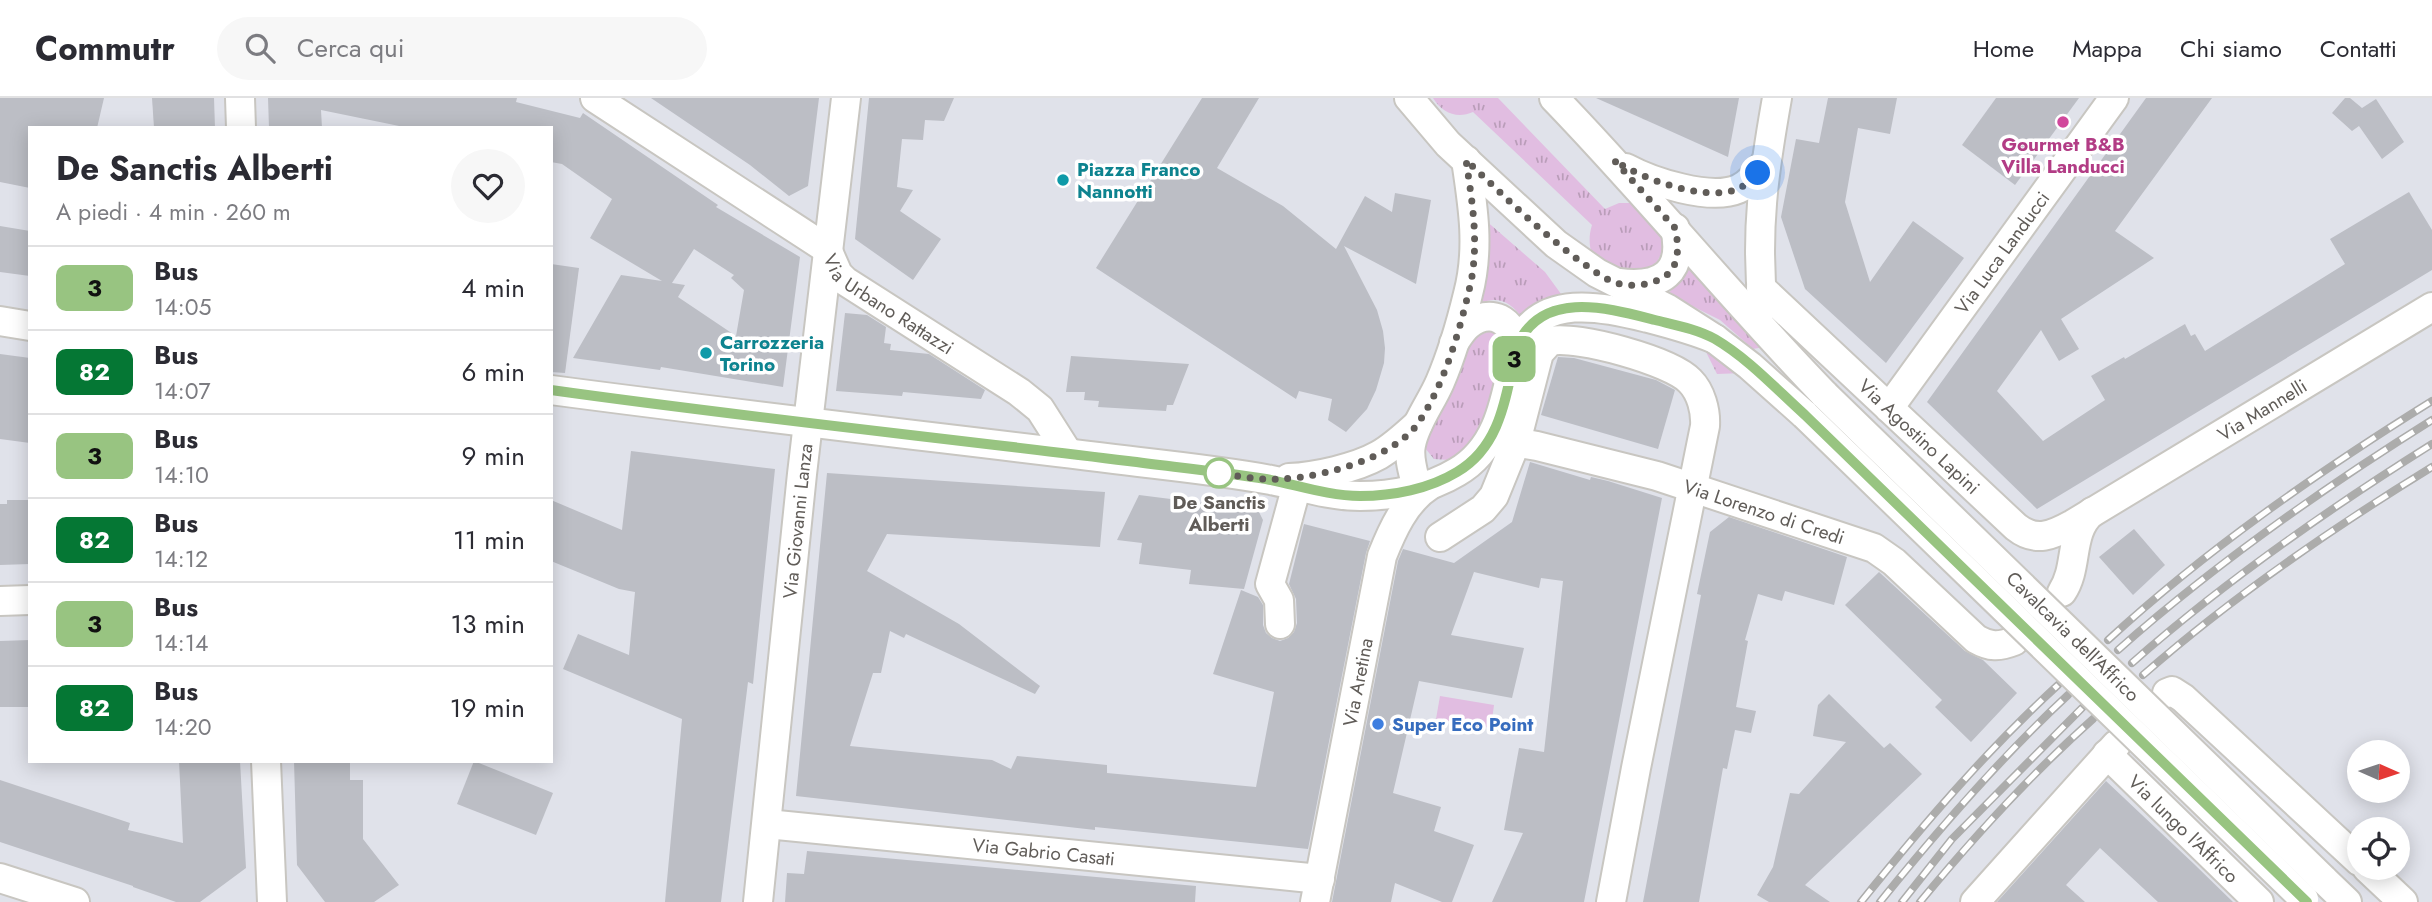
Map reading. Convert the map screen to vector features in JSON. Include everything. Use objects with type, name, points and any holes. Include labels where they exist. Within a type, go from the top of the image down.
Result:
[{"type":"street","points":[[240,98],[241,126]]},
{"type":"street","name":"Via Urbano Rattazzi","points":[[595,98],[827,249],[838,274],[845,281],[1019,392],[1040,409],[1068,453]]},
{"type":"street","name":"Via Giovanni Lanza","points":[[758,902],[827,249],[846,98]]},
{"type":"street","points":[[1554,98],[1614,160],[1655,181],[1713,192],[1738,189],[1749,182],[1765,163]]},
{"type":"street","points":[[1768,336],[1761,288],[1759,228],[1765,163],[1777,98]]},
{"type":"street","name":"Via Luca Landucci","points":[[1889,408],[2114,98]]},
{"type":"street","points":[[1409,100],[1466,160],[1556,244],[1613,282],[1668,309],[1716,340]]},
{"type":"street","points":[[1427,485],[1410,456],[1410,446],[1441,379],[1468,296],[1474,265],[1475,228],[1466,160]]},
{"type":"street","name":"Cavalcavia dell'Affrico","points":[[1614,160],[1768,336],[2311,893]]},
{"type":"street","points":[[1613,282],[1644,284],[1662,279],[1670,273],[1677,258],[1675,228]]},
{"type":"street","name":"Via Agostino Lapini","points":[[1761,288],[2027,535],[2040,537],[2053,534],[2092,512]]},
{"type":"street","points":[[553,390],[809,424],[1068,453],[1265,479],[1356,496],[1390,495],[1427,485],[1458,472],[1483,449],[1498,425],[1517,346],[1526,330],[1544,317],[1573,307],[1616,310],[1675,325],[1716,340]]},
{"type":"street","name":"Via Mannelli","points":[[2092,512],[2432,307]]},
{"type":"street","points":[[1453,345],[1470,324],[1487,317],[1510,325],[1516,335],[1517,346]]},
{"type":"street","points":[[0,321],[28,326]]},
{"type":"street","name":"Cavalcavia dell'Affrico","points":[[1716,340],[1805,415],[2311,893]]},
{"type":"street","points":[[1440,537],[1483,509],[1494,496],[1516,442],[1539,354],[1550,341],[1578,342],[1657,362],[1676,370],[1696,388],[1704,410],[1705,426],[1611,902]]},
{"type":"street","points":[[1265,479],[1305,478],[1366,460],[1389,449],[1418,424]]},
{"type":"street","name":"Via Lorenzo di Credi","points":[[1483,449],[1501,442],[1516,442],[1657,476],[1844,536],[1874,548],[1894,562],[1976,639],[1986,645],[1996,646],[2014,641]]},
{"type":"street","points":[[1280,624],[1279,600],[1270,584],[1297,485]]},
{"type":"street","name":"Via Aretina","points":[[1317,891],[1382,556],[1402,515],[1427,485]]},
{"type":"street","points":[[2062,592],[2069,581],[2081,523],[2092,512]]},
{"type":"street","points":[[0,601],[28,600]]},
{"type":"street","points":[[2167,693],[2172,691],[2183,698],[2347,850]]},
{"type":"street","name":"Via lungo l'Affrico","points":[[1975,902],[2112,749],[2259,902]]},
{"type":"street","points":[[266,763],[272,902]]},
{"type":"street","name":"Via Gabrio Casati","points":[[766,824],[1317,891]]},
{"type":"street","points":[[0,878],[75,902]]},
{"type":"street","points":[[2380,880],[2403,902]]},
{"type":"street","points":[[2311,893],[2347,902]]},
{"type":"green space","points":[[1433,98],[1498,98],[1605,209],[1619,203],[1632,203],[1665,238],[1657,262],[1637,277],[1595,262],[1590,244],[1592,225],[1473,112],[1461,115],[1450,113],[1441,108]]},
{"type":"green space","points":[[1484,219],[1545,272],[1564,298],[1523,319],[1509,304],[1498,300],[1478,304]]},
{"type":"green space","points":[[1690,265],[1764,347],[1753,349],[1720,320],[1668,294]]},
{"type":"green space","points":[[1492,330],[1499,333],[1507,347],[1486,424],[1457,458],[1434,459],[1425,448],[1425,439],[1445,407],[1469,345],[1478,336]]},
{"type":"green space","points":[[1710,349],[1744,373],[1717,374],[1706,352]]},
{"type":"green space","points":[[1440,696],[1494,705],[1491,728],[1436,719]]},
{"type":"building","points":[[0,98],[104,98],[97,126],[28,126],[28,188],[0,182]]},
{"type":"building","points":[[152,98],[214,98],[215,126],[154,126]]},
{"type":"building","points":[[268,98],[517,98],[516,102],[580,118],[583,113],[718,205],[716,207],[800,257],[783,387],[661,367],[660,370],[573,358],[621,275],[662,281],[590,238],[612,199],[562,164],[553,162],[553,126],[399,126],[321,110],[322,126],[269,126]],"holes":[[[694,249],[734,275],[731,278],[744,290],[736,336],[678,297],[685,285],[672,283]]]},
{"type":"building","points":[[651,98],[819,98],[808,186],[789,196],[750,165]]},
{"type":"building","points":[[869,98],[954,98],[944,121],[925,120],[923,140],[902,139],[897,187],[913,190],[900,211],[941,239],[913,280],[855,239]]},
{"type":"building","points":[[1202,98],[1259,98],[1217,168],[1283,206],[1336,249],[1365,196],[1392,212],[1395,193],[1431,200],[1416,284],[1344,246],[1377,310],[1385,348],[1384,363],[1376,390],[1367,409],[1346,432],[1328,420],[1332,399],[1299,391],[1296,399],[1096,268]]},
{"type":"building","points":[[1596,98],[1739,98],[1728,157],[1659,126]]},
{"type":"building","points":[[1828,98],[1897,98],[1890,134],[1858,128],[1845,202],[1870,282],[1913,221],[1964,258],[1886,363],[1805,289],[1781,217],[1796,139],[1819,143]]},
{"type":"building","points":[[1996,98],[2079,98],[2015,185],[1962,145]]},
{"type":"building","points":[[2146,98],[2212,98],[2115,231],[2154,258],[2061,319],[2079,349],[2059,361],[2041,330],[1997,391],[2043,441],[2105,400],[2091,376],[2185,324],[2191,336],[2195,334],[2205,351],[2345,264],[2330,239],[2409,192],[2432,230],[2432,270],[2037,509],[1927,402]]},
{"type":"building","points":[[2345,98],[2350,98],[2362,108],[2376,99],[2404,142],[2382,159],[2359,126],[2352,131],[2332,113]]},
{"type":"building","points":[[0,226],[28,231],[28,276],[0,272]]},
{"type":"building","points":[[553,264],[579,268],[565,373],[553,372]]},
{"type":"building","points":[[845,313],[867,315],[886,327],[884,343],[891,344],[890,350],[929,354],[985,390],[981,399],[903,392],[902,396],[836,391]]},
{"type":"building","points":[[0,354],[28,358],[28,443],[0,439]]},
{"type":"building","points":[[1071,356],[1189,364],[1173,405],[1167,405],[1166,411],[1098,407],[1099,401],[1084,400],[1085,392],[1066,392]]},
{"type":"building","points":[[1558,357],[1574,358],[1656,380],[1675,390],[1658,449],[1541,415]]},
{"type":"building","points":[[631,451],[775,469],[753,684],[748,682],[721,902],[665,902],[682,719],[563,669],[578,634],[629,655],[635,592],[619,589],[553,562],[553,501],[622,530]]},
{"type":"building","points":[[1530,462],[1590,480],[1591,477],[1608,481],[1662,498],[1584,902],[1492,902],[1523,833],[1504,830],[1519,748],[1544,752],[1563,581],[1541,578],[1539,588],[1474,572],[1451,635],[1524,648],[1512,698],[1419,681],[1393,793],[1441,807],[1434,831],[1474,845],[1452,902],[1442,902],[1395,883],[1391,902],[1332,902],[1398,561],[1403,549],[1454,563],[1512,522]]},
{"type":"building","points":[[827,473],[1105,492],[1100,547],[887,534],[867,571],[959,624],[1040,686],[1035,694],[906,634],[904,638],[890,631],[881,673],[873,673],[850,746],[992,760],[1011,769],[1017,756],[1107,765],[1107,773],[1256,787],[1274,692],[1213,674],[1241,590],[1258,597],[1263,605],[1263,625],[1266,633],[1280,641],[1288,638],[1297,623],[1296,599],[1289,584],[1304,524],[1370,541],[1308,849],[1095,827],[1095,830],[796,796]]},
{"type":"building","points":[[1139,495],[1258,510],[1263,520],[1244,589],[1189,584],[1191,570],[1139,564],[1142,543],[1117,540]]},
{"type":"building","points":[[7,500],[28,500],[28,564],[0,565],[0,504],[7,504]]},
{"type":"building","points":[[1729,517],[1847,557],[1834,605],[1785,591],[1782,601],[1758,594],[1745,640],[1748,641],[1736,707],[1756,711],[1751,733],[1735,730],[1727,769],[1723,768],[1699,902],[1643,902],[1701,595],[1697,594],[1710,532]]},
{"type":"building","points":[[2134,529],[2165,565],[2133,595],[2099,557]]},
{"type":"building","points":[[1879,572],[1965,651],[1983,660],[2017,693],[1971,742],[1935,707],[1942,700],[1845,605]]},
{"type":"building","points":[[28,640],[28,707],[0,707],[0,641]]},
{"type":"building","points":[[1829,694],[1884,748],[1890,743],[1922,774],[1805,885],[1830,902],[1769,902],[1757,895],[1773,867],[1790,793],[1799,794],[1846,742],[1813,736],[1818,705]]},
{"type":"building","points":[[179,763],[240,763],[246,868],[200,902],[176,902],[0,842],[0,780],[130,823],[128,830],[183,843]]},
{"type":"building","points":[[294,763],[350,763],[350,780],[363,780],[363,839],[399,885],[374,902],[325,902],[297,865]]},
{"type":"building","points":[[473,763],[553,793],[536,835],[457,804]]},
{"type":"building","points":[[2106,781],[2233,902],[2158,902],[2100,848],[2066,885],[2085,902],[1997,902]]},
{"type":"building","points":[[807,851],[1196,886],[1195,902],[785,902],[787,873],[804,874]]},
{"type":"railway","points":[[2108,640],[2184,574],[2264,513],[2432,401]]},
{"type":"railway","points":[[2118,650],[2193,587],[2270,529],[2432,420]]},
{"type":"railway","points":[[2132,663],[2203,603],[2278,547],[2432,444]]},
{"type":"railway","points":[[2143,675],[2212,618],[2283,565],[2432,467]]},
{"type":"railway","points":[[1861,902],[1955,790],[2005,736],[2058,685]]},
{"type":"railway","points":[[1880,902],[1970,796],[2068,695]]},
{"type":"railway","points":[[1902,902],[1952,839],[2082,708]]},
{"type":"railway","points":[[1920,902],[2003,807],[2093,719]]},
{"type":"bus line","name":"3","points":[[553,390],[779,421],[1170,466],[1265,479],[1341,495],[1378,496],[1406,492],[1446,478],[1477,457],[1498,425],[1522,335],[1531,324],[1544,317],[1573,307],[1592,307],[1616,310],[1698,331],[1716,340],[1750,366],[1805,415],[2307,902]]},
{"type":"place","name":"Gourmet B&B Villa Landucci","points":[[2063,122]]},
{"type":"place","name":"Piazza Franco Nannotti","points":[[1063,180]]},
{"type":"place","name":"Carrozzeria Torino","points":[[706,353]]},
{"type":"place","name":"De Sanctis Alberti","points":[[1219,473]]},
{"type":"place","name":"Super Eco Point","points":[[1378,724]]},
{"type":"route","points":[[1219,473],[1216,472],[1265,479],[1305,478],[1379,455],[1418,424],[1449,358],[1471,282],[1475,228],[1466,160],[1556,244],[1613,282],[1634,285],[1662,279],[1670,273],[1677,258],[1677,237],[1675,228],[1614,160],[1655,181],[1698,191],[1728,192],[1738,189],[1758,173]]}]
